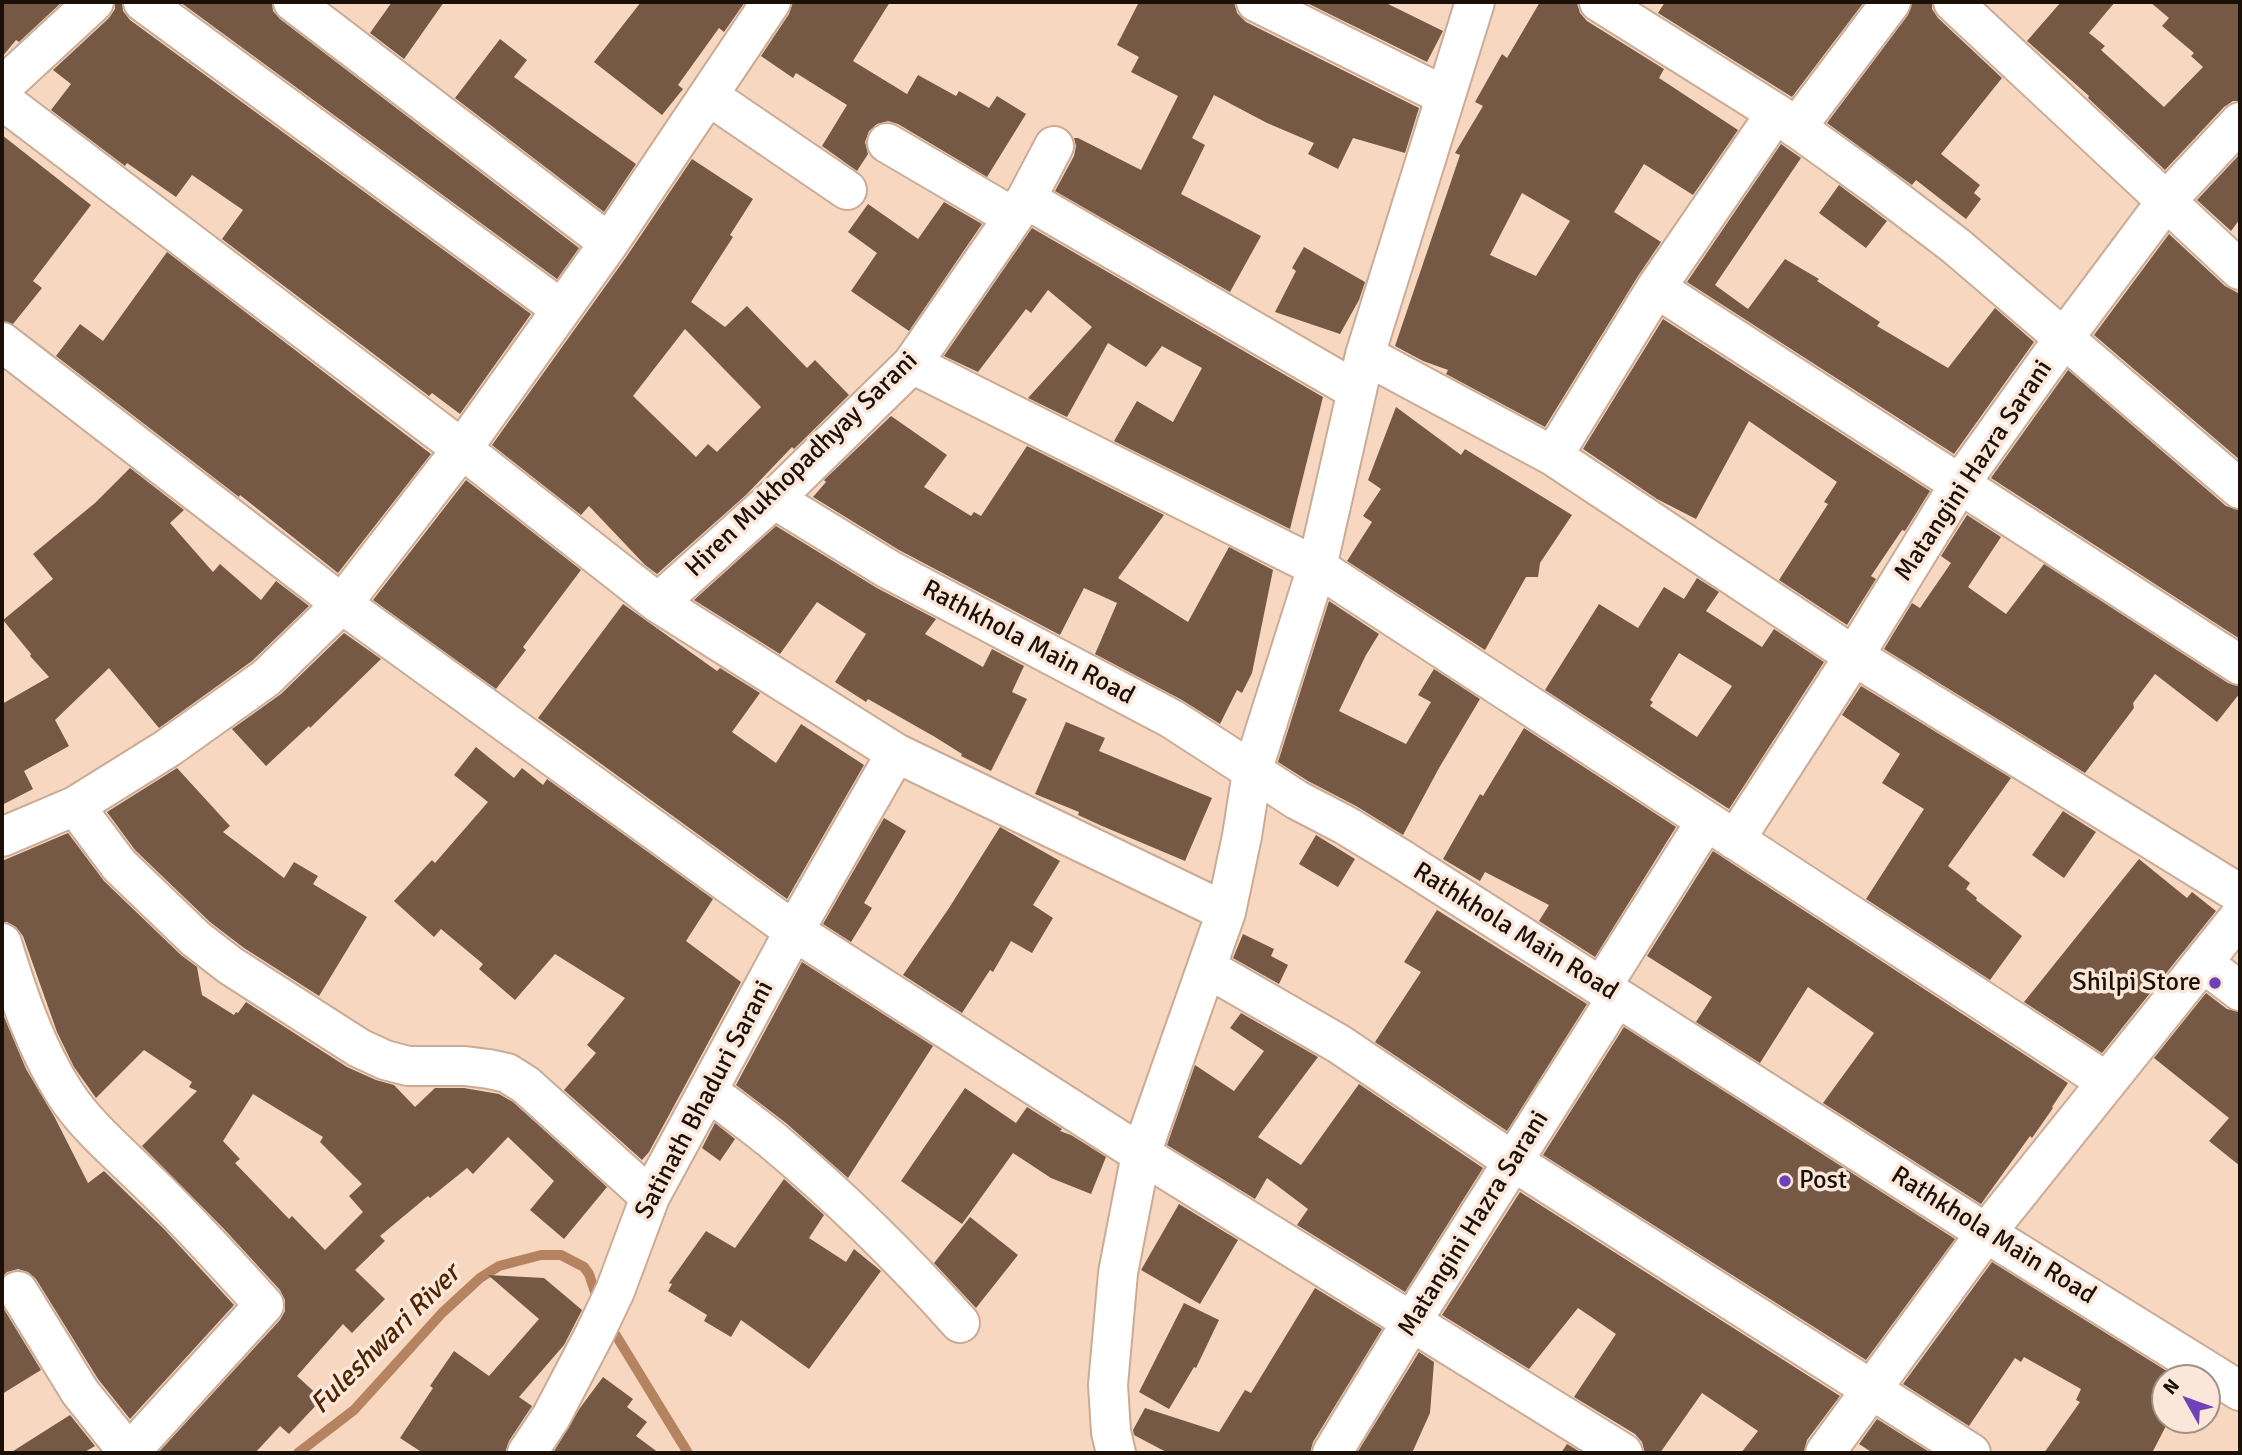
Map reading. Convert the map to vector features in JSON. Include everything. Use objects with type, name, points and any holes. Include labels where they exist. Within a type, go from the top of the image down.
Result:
[{"type":"street","points":[[2,87],[94,2]]},
{"type":"street","points":[[143,2],[561,309]]},
{"type":"street","points":[[293,2],[609,243]]},
{"type":"street","points":[[2,837],[75,806],[168,748],[266,678],[342,604],[462,449],[609,243],[771,2]]},
{"type":"street","points":[[1256,2],[1445,96]]},
{"type":"street","points":[[1116,1453],[1111,1432],[1108,1385],[1118,1273],[1141,1154],[1226,912],[1252,772],[1317,567],[1361,373],[1475,2]]},
{"type":"street","points":[[1600,2],[1786,121],[1876,185],[1956,246],[2240,489]]},
{"type":"street","points":[[1553,456],[1656,288],[1786,121],[1891,2]]},
{"type":"street","points":[[1953,2],[2240,270]]},
{"type":"street","points":[[709,96],[847,190]]},
{"type":"street","points":[[2,100],[462,449],[658,603],[896,753],[1226,912]]},
{"type":"street","name":"Matangini Hazra Sarani","points":[[1332,1453],[1412,1321],[1514,1162],[1610,992],[1721,830],[1854,656],[1959,485],[2064,338],[2167,200],[2240,122]]},
{"type":"street","points":[[887,143],[1361,373],[1553,456],[1854,656],[2240,894]]},
{"type":"street","name":"Hiren Mukhopadhyay Sarani","points":[[658,603],[774,499],[912,364],[1020,208],[1054,146]]},
{"type":"street","points":[[1656,288],[2240,664]]},
{"type":"street","points":[[2,342],[342,604],[794,931],[1141,1154],[1623,1453]]},
{"type":"street","points":[[912,364],[1317,567],[2106,1082]]},
{"type":"street","name":"Rathkhola Main Road","points":[[774,499],[888,569],[1172,719],[1297,800],[1357,832],[1986,1233],[2240,1391]]},
{"type":"street","name":"Satinath Bhaduri Sarani","points":[[527,1453],[551,1417],[615,1292],[650,1197],[794,931],[896,753]]},
{"type":"street","points":[[75,806],[118,865],[140,888],[196,939],[231,966],[359,1048],[385,1060],[408,1066],[466,1066],[507,1073],[526,1086],[650,1197]]},
{"type":"street","points":[[1825,1453],[1986,1233],[2240,916]]},
{"type":"street","points":[[2,943],[45,1059],[68,1098],[101,1136],[196,1230],[264,1305],[129,1453],[80,1392],[18,1291]]},
{"type":"street","points":[[2203,963],[2240,991]]},
{"type":"street","points":[[1207,968],[1339,1044],[1514,1162],[1971,1453]]},
{"type":"street","points":[[708,1091],[771,1139],[835,1196],[885,1243],[960,1323]]},
{"type":"building","points":[[2,2],[62,2],[19,42],[16,40],[2,57]]},
{"type":"building","points":[[115,2],[122,2],[123,11],[130,20],[531,314],[460,414],[432,393],[429,396],[222,239],[243,210],[192,175],[176,197],[127,163],[125,166],[51,110],[71,84],[53,70],[109,18],[115,9]]},
{"type":"building","points":[[180,2],[272,2],[273,11],[280,19],[579,248],[557,279]]},
{"type":"building","points":[[392,2],[444,2],[404,59],[370,33]]},
{"type":"building","points":[[641,2],[745,2],[724,32],[719,28],[678,85],[683,89],[662,115],[594,62]]},
{"type":"building","points":[[793,2],[890,2],[853,61],[907,94],[918,75],[956,96],[959,91],[989,108],[997,96],[1026,114],[987,177],[898,124],[888,121],[877,124],[869,131],[865,142],[868,154],[857,171],[822,146],[847,105],[796,73],[793,78],[761,56],[789,14]]},
{"type":"building","points":[[1139,2],[1234,2],[1237,13],[1246,22],[1419,108],[1405,153],[1353,138],[1338,169],[1308,154],[1314,143],[1267,123],[1214,95],[1192,138],[1205,145],[1181,194],[1261,236],[1230,292],[1055,191],[1074,156],[1074,138],[1141,170],[1178,96],[1131,72],[1139,57],[1117,45]]},
{"type":"building","points":[[1305,2],[1384,2],[1443,31],[1427,62]]},
{"type":"building","points":[[1540,2],[1577,3],[1580,13],[1587,21],[1664,69],[1659,78],[1738,130],[1693,195],[1644,164],[1614,212],[1661,242],[1545,427],[1446,374],[1448,370],[1423,361],[1395,346],[1460,155],[1455,153],[1483,106],[1475,102],[1502,54],[1507,58]],"holes":[[[1522,193],[1570,221],[1536,276],[1490,255]]]},
{"type":"building","points":[[1665,2],[1864,2],[1792,97],[1658,13]]},
{"type":"building","points":[[1912,2],[1932,2],[1932,9],[1938,18],[2002,78],[1941,154],[1980,185],[1974,193],[1981,199],[1966,219],[1916,180],[1912,185],[1827,123],[1908,15]]},
{"type":"building","points":[[2061,2],[2115,2],[2089,33],[2105,46],[2101,50],[2164,107],[2203,67],[2191,56],[2194,53],[2162,26],[2169,18],[2150,2],[2240,2],[2240,101],[2233,101],[2224,107],[2165,170],[2088,98],[2089,96],[2027,41]]},
{"type":"building","points":[[500,39],[527,60],[514,77],[636,164],[604,212],[455,98]]},
{"type":"building","points":[[2,135],[91,205],[33,281],[42,288],[13,324],[2,321]]},
{"type":"building","points":[[1781,144],[1801,158],[1715,285],[1748,309],[1785,259],[1819,279],[1817,281],[1880,322],[1877,326],[1948,368],[1995,308],[2034,342],[1954,454],[1687,282]]},
{"type":"building","points":[[2240,154],[2240,219],[2231,231],[2197,200]]},
{"type":"building","points":[[692,159],[753,199],[730,235],[733,237],[691,302],[725,327],[747,306],[807,368],[815,360],[849,395],[794,449],[792,447],[746,495],[657,574],[645,565],[589,506],[581,515],[492,445],[627,256]],"holes":[[[685,329],[761,407],[717,452],[708,444],[696,457],[633,396]]]},
{"type":"building","points":[[1839,185],[1887,221],[1866,248],[1819,213]]},
{"type":"building","points":[[944,202],[982,224],[909,331],[851,291],[877,253],[848,232],[868,204],[918,239]]},
{"type":"building","points":[[1032,228],[1323,397],[1290,529],[1114,441],[1137,401],[1173,422],[1202,368],[1162,346],[1146,367],[1108,343],[1067,417],[1028,398],[1092,327],[1048,290],[1031,313],[1026,309],[978,372],[944,356]]},
{"type":"building","points":[[2169,234],[2225,286],[2240,294],[2240,460],[2094,335]]},
{"type":"building","points":[[1304,247],[1365,282],[1359,300],[1340,334],[1275,312],[1296,271],[1292,268]]},
{"type":"building","points":[[167,252],[431,454],[338,573],[56,356],[80,324],[103,341]]},
{"type":"building","points":[[1663,319],[1930,491],[1905,531],[1902,530],[1871,576],[1876,579],[1847,625],[1779,580],[1828,504],[1824,502],[1837,482],[1749,421],[1696,519],[1657,499],[1583,449]]},
{"type":"building","points":[[2068,370],[2226,506],[2240,510],[2240,639],[1991,478]]},
{"type":"building","points":[[1396,407],[1461,455],[1465,449],[1572,515],[1540,563],[1538,577],[1526,577],[1485,650],[1347,561],[1372,522],[1363,516],[1381,489],[1368,480]]},
{"type":"building","points":[[891,416],[947,455],[924,487],[971,516],[974,512],[981,516],[1027,446],[1164,515],[1118,578],[1188,622],[1229,547],[1273,570],[1252,673],[1242,693],[1237,690],[1220,724],[1182,700],[1095,654],[1117,603],[1084,588],[1060,635],[899,550],[813,497],[826,482],[824,480]]},
{"type":"building","points":[[130,468],[184,510],[170,523],[213,572],[220,564],[261,600],[276,581],[309,606],[252,661],[159,728],[109,668],[55,720],[69,746],[24,771],[33,789],[2,805],[2,704],[49,677],[3,620],[53,579],[33,554],[95,503]]},
{"type":"building","points":[[466,480],[581,570],[523,647],[526,650],[496,689],[373,600]]},
{"type":"building","points":[[1967,515],[2001,537],[1968,587],[2006,614],[2044,564],[2228,683],[2240,687],[2240,693],[2217,722],[2155,674],[2133,703],[2134,708],[2085,773],[1884,649],[1912,603],[1920,608],[1951,563],[1941,556]]},
{"type":"building","points":[[776,526],[877,588],[936,619],[925,634],[983,667],[992,649],[1024,666],[1012,692],[1027,699],[991,771],[835,682],[866,634],[817,602],[780,654],[694,600]]},
{"type":"building","points":[[1697,578],[1719,592],[1706,611],[1762,647],[1774,629],[1824,662],[1729,809],[1545,690],[1599,604],[1638,628],[1664,587],[1684,599]],"holes":[[[1679,653],[1732,686],[1697,737],[1650,706],[1653,702],[1650,700]]]},
{"type":"building","points":[[1329,601],[1379,634],[1339,711],[1406,744],[1431,702],[1418,695],[1434,669],[1480,699],[1403,835],[1278,762]]},
{"type":"building","points":[[623,604],[717,671],[720,668],[760,693],[732,732],[776,763],[801,724],[864,765],[787,899],[538,718]]},
{"type":"building","points":[[344,633],[381,659],[310,728],[309,726],[266,766],[232,729],[281,694]]},
{"type":"building","points":[[1861,686],[2011,778],[1948,866],[1970,883],[1966,889],[1976,900],[2022,936],[1990,980],[1866,899],[1924,809],[1882,783],[1900,754],[1842,715]]},
{"type":"building","points":[[1066,722],[1105,738],[1099,751],[1212,798],[1185,861],[1035,794]]},
{"type":"building","points":[[1524,728],[1676,827],[1595,957],[1539,921],[1549,905],[1485,872],[1480,881],[1443,859],[1480,794],[1483,796]]},
{"type":"building","points":[[476,747],[514,778],[522,768],[543,785],[547,779],[713,899],[686,941],[741,982],[649,1152],[642,1160],[564,1090],[596,1053],[587,1045],[625,998],[555,954],[515,1000],[479,969],[483,964],[441,929],[434,937],[394,901],[432,860],[435,863],[488,802],[454,775]]},
{"type":"building","points":[[177,768],[230,826],[223,832],[284,878],[294,862],[318,876],[313,884],[367,917],[319,996],[244,948],[210,922],[135,850],[107,812]]},
{"type":"building","points":[[2063,811],[2096,832],[2064,878],[2032,855]]},
{"type":"building","points":[[884,818],[906,831],[864,903],[872,908],[851,942],[823,924]]},
{"type":"building","points":[[1000,827],[1060,861],[1033,905],[1053,918],[1032,953],[1011,941],[993,972],[990,970],[962,1013],[903,975]]},
{"type":"building","points":[[68,833],[104,881],[197,967],[202,995],[234,1015],[246,1002],[347,1067],[394,1085],[415,1107],[435,1088],[464,1088],[499,1094],[513,1102],[607,1187],[564,1239],[530,1210],[554,1181],[508,1137],[473,1174],[467,1168],[380,1236],[385,1241],[355,1270],[385,1299],[352,1333],[343,1324],[297,1376],[322,1399],[289,1434],[280,1426],[255,1453],[158,1453],[280,1320],[285,1311],[285,1300],[280,1290],[224,1229],[142,1146],[197,1091],[189,1087],[192,1082],[144,1050],[96,1098],[74,1067],[57,1032],[23,936],[16,927],[2,922],[2,861]],"holes":[[[253,1094],[323,1137],[320,1142],[362,1184],[349,1196],[363,1212],[325,1250],[292,1216],[289,1219],[235,1163],[240,1159],[223,1141]]]},
{"type":"building","points":[[1316,835],[1355,859],[1338,887],[1299,864]]},
{"type":"building","points":[[1713,851],[2068,1083],[2032,1138],[2030,1136],[1981,1204],[1823,1103],[1874,1033],[1808,987],[1760,1063],[1696,1022],[1712,997],[1647,956]]},
{"type":"building","points":[[2139,859],[2187,898],[2192,892],[2216,911],[2102,1053],[2024,1002]]},
{"type":"building","points":[[1437,910],[1587,1004],[1507,1131],[1375,1042],[1421,972],[1404,962]]},
{"type":"building","points":[[1243,934],[1274,949],[1271,956],[1288,965],[1279,984],[1233,958]]},
{"type":"building","points":[[802,962],[933,1046],[848,1178],[786,1123],[736,1085]]},
{"type":"building","points":[[2206,993],[2227,1009],[2240,1012],[2240,1166],[2209,1141],[2229,1118],[2154,1058]]},
{"type":"building","points":[[2,1012],[26,1069],[88,1183],[104,1171],[164,1229],[234,1305],[130,1419],[98,1379],[36,1279],[28,1272],[18,1269],[7,1272],[2,1277]]},
{"type":"building","points":[[1241,1013],[1318,1057],[1258,1137],[1301,1165],[1359,1084],[1483,1168],[1405,1292],[1297,1225],[1308,1209],[1267,1178],[1255,1199],[1167,1145],[1195,1065],[1234,1091],[1264,1051],[1230,1028]]},
{"type":"building","points":[[1624,1027],[1955,1239],[1866,1360],[1543,1155]]},
{"type":"building","points":[[965,1088],[1016,1123],[1027,1107],[1062,1129],[1060,1131],[1106,1157],[1091,1194],[1051,1178],[1013,1153],[962,1224],[901,1181]]},
{"type":"building","points":[[715,1123],[735,1139],[720,1161],[702,1148]]},
{"type":"building","points":[[784,1179],[824,1215],[809,1238],[846,1262],[854,1249],[881,1271],[809,1369],[741,1320],[731,1337],[704,1321],[707,1315],[668,1291],[672,1284],[669,1283],[706,1231],[735,1248]]},
{"type":"building","points":[[1520,1192],[1840,1396],[1807,1440],[1804,1453],[1741,1453],[1758,1431],[1702,1393],[1660,1453],[1645,1453],[1642,1442],[1635,1434],[1574,1397],[1616,1334],[1578,1308],[1529,1369],[1442,1315]]},
{"type":"building","points":[[1179,1204],[1238,1240],[1200,1304],[1141,1270]]},
{"type":"building","points":[[970,1217],[1018,1255],[976,1308],[934,1263]]},
{"type":"building","points":[[1992,1262],[2156,1364],[2151,1364],[2151,1434],[2162,1434],[2152,1453],[2044,1453],[2080,1402],[2076,1400],[2081,1389],[2024,1357],[2021,1362],[2015,1358],[1969,1426],[1903,1384]]},
{"type":"building","points":[[488,1275],[544,1278],[582,1310],[564,1345],[519,1397],[532,1406],[509,1441],[505,1453],[423,1453],[400,1438],[454,1351],[489,1376],[539,1319]]},
{"type":"building","points":[[1315,1288],[1382,1329],[1313,1442],[1310,1453],[1168,1453],[1134,1435],[1133,1430],[1145,1408],[1219,1432],[1245,1390],[1251,1393]]},
{"type":"building","points":[[1184,1303],[1219,1320],[1196,1368],[1194,1367],[1169,1409],[1139,1392]]},
{"type":"building","points":[[2,1306],[41,1370],[2,1394]]},
{"type":"building","points":[[1419,1352],[1434,1362],[1430,1413],[1412,1453],[1357,1453]]},
{"type":"building","points":[[603,1377],[633,1399],[627,1407],[647,1422],[636,1436],[659,1453],[553,1453],[580,1408]]},
{"type":"building","points":[[70,1415],[95,1446],[83,1453],[10,1453]]},
{"type":"building","points":[[1877,1419],[1931,1453],[1873,1453],[1859,1444]]},
{"type":"building","points":[[1567,1444],[1582,1453],[1561,1453]]},
{"type":"waterway","name":"Fuleshwari River","points":[[298,1453],[354,1410],[442,1313],[480,1278],[499,1266],[541,1255],[561,1255],[584,1267],[598,1301]]},
{"type":"waterway","name":"Fuleshwari River","points":[[609,1324],[688,1453]]},
{"type":"place","name":"Shilpi Store","points":[[2215,983]]},
{"type":"place","name":"Post","points":[[1785,1181]]}]
